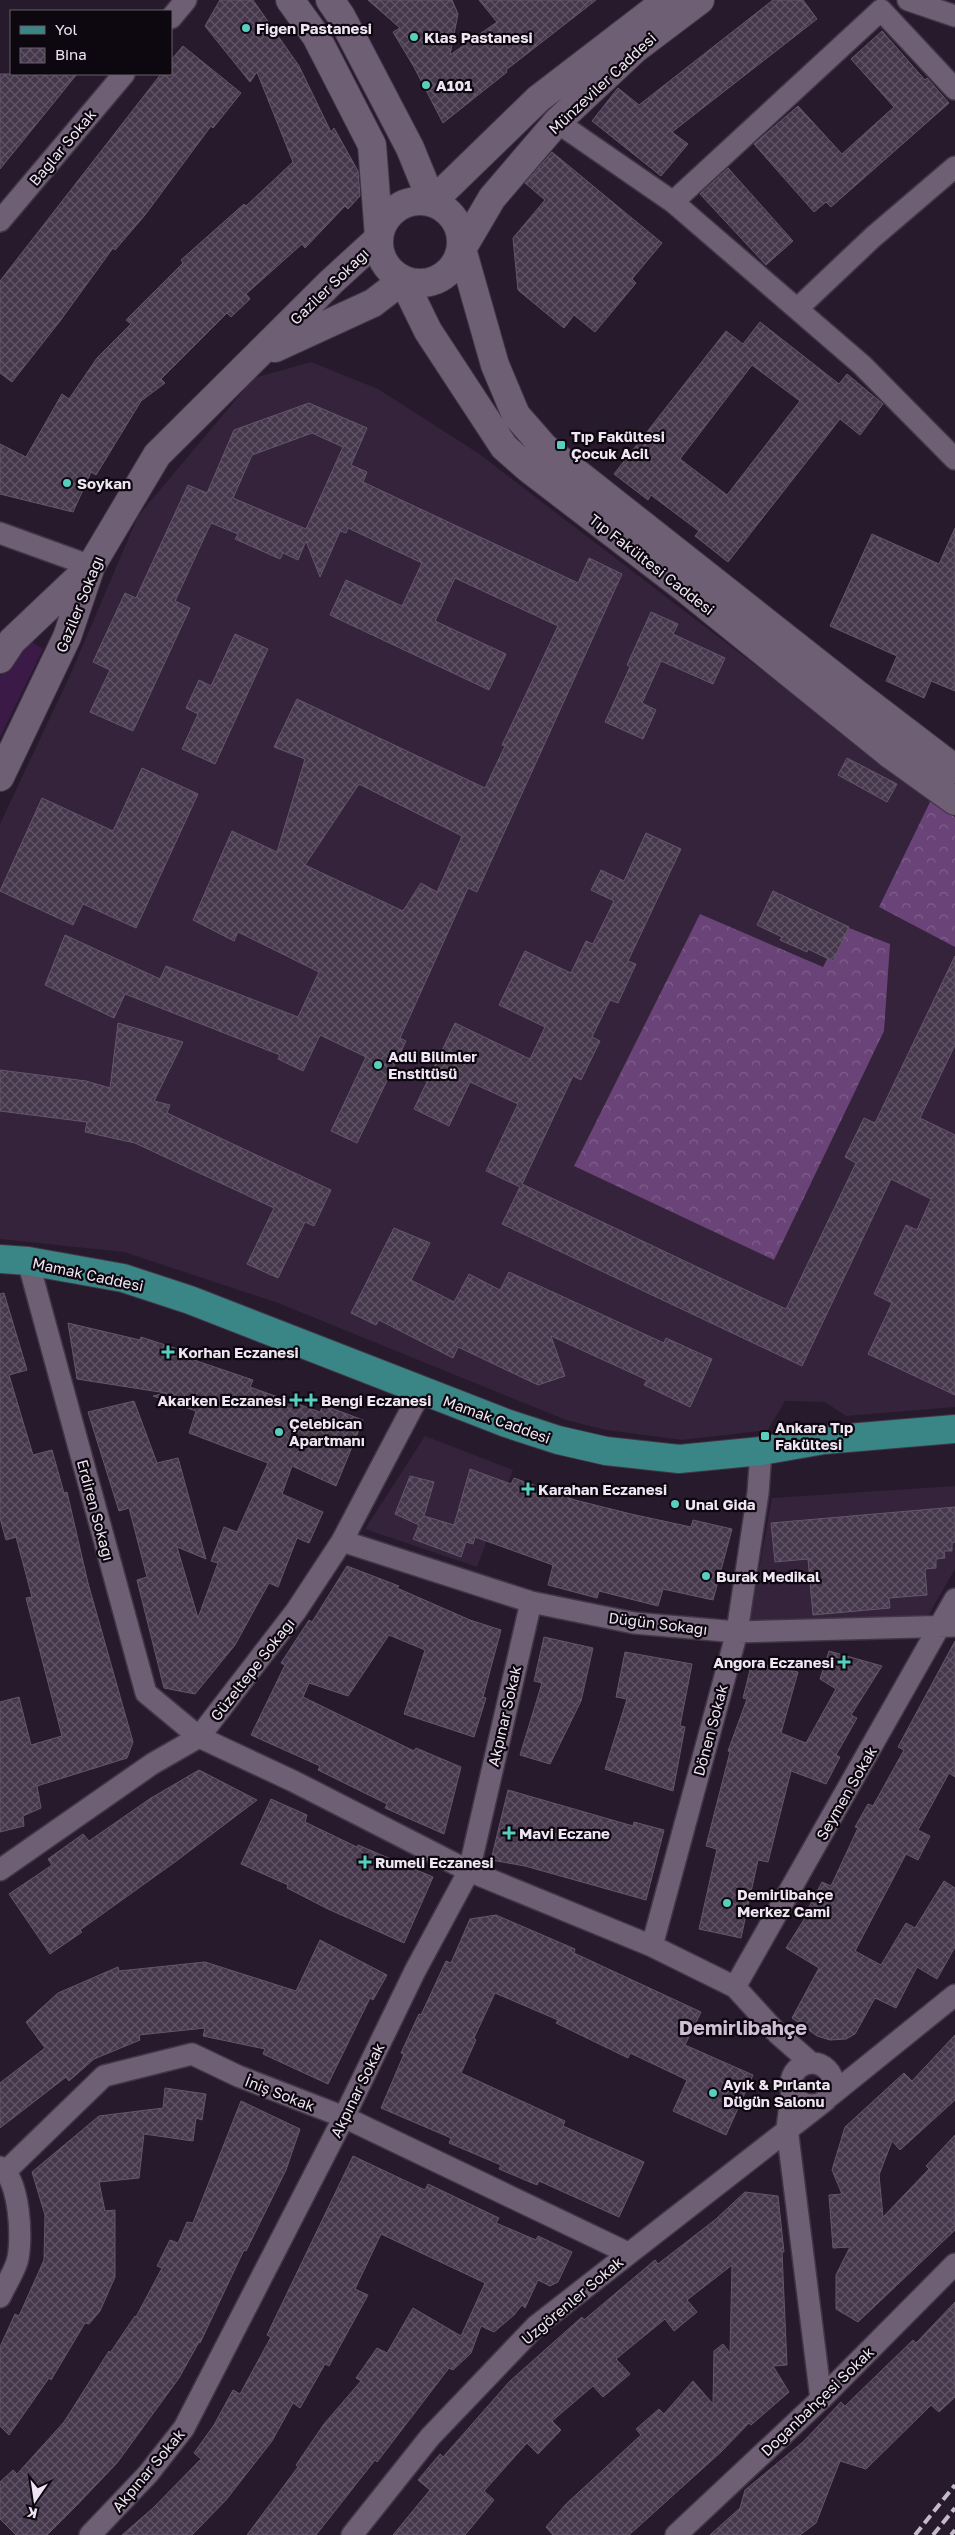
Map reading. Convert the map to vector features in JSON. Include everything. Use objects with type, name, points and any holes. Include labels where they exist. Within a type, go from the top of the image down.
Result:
[{"type":"main road","points":[[290,0],[316,36],[372,145],[379,248],[387,267],[403,280],[416,284],[428,283],[440,279],[450,272],[458,261],[462,249],[460,228],[455,219],[440,206],[432,202],[420,200],[397,208],[382,226],[379,238]]},
{"type":"main road","points":[[330,0],[341,16],[410,148],[432,202]]},
{"type":"main road","name":"Münzeviler Caddesi","points":[[462,249],[492,198],[557,122],[635,48],[700,0]]},
{"type":"main road","name":"Münzeviler Caddesi","points":[[432,202],[538,99],[655,3]]},
{"type":"main road","points":[[538,99],[557,122]]},
{"type":"main road","name":"Gaziler Sokağı","points":[[0,777],[67,637],[91,566],[157,455],[379,238]]},
{"type":"main road","name":"Tıp Fakültesi Caddesi","points":[[462,249],[495,364],[516,415],[544,447],[955,769]]},
{"type":"main road","name":"Gaziler Sokağı","points":[[258,356],[374,303],[403,280]]},
{"type":"main road","name":"Tıp Fakültesi Caddesi","points":[[403,280],[428,331],[504,447],[687,590],[891,754],[955,800]]},
{"type":"main road","points":[[0,659],[12,641],[91,566]]},
{"type":"main road","name":"Mamak Caddesi","points":[[0,1259],[123,1278],[190,1300],[421,1391],[558,1440],[606,1451],[679,1459],[762,1451],[824,1440],[955,1429]]},
{"type":"street","points":[[172,17],[186,0]]},
{"type":"street","points":[[908,0],[955,16]]},
{"type":"street","points":[[672,202],[881,10],[955,89]]},
{"type":"street","name":"Bağlar Sokak","points":[[0,220],[123,75]]},
{"type":"street","points":[[557,122],[672,202],[862,365],[955,459]]},
{"type":"street","points":[[798,309],[873,237],[955,167]]},
{"type":"street","points":[[0,533],[91,566]]},
{"type":"street","name":"Erdiren Sokağı","points":[[28,1262],[146,1693],[199,1738],[293,1781],[469,1871],[652,1946],[735,1987]]},
{"type":"street","name":"Güzeltepe Sokağı","points":[[0,1870],[152,1764],[199,1738],[296,1611],[342,1541],[421,1391]]},
{"type":"street","name":"Dönen Sokak","points":[[652,1946],[737,1632],[758,1493],[762,1451]]},
{"type":"street","name":"Düğün Sokağı","points":[[342,1541],[531,1602],[634,1624],[737,1632],[948,1626]]},
{"type":"street","name":"Seymen Sokak","points":[[735,1987],[948,1626],[955,1599]]},
{"type":"street","name":"Akpınar Sokak","points":[[90,2535],[148,2474],[184,2428],[344,2117],[415,1971],[469,1871],[531,1602]]},
{"type":"street","points":[[735,1987],[777,2033],[817,2064],[829,2070],[834,2083],[828,2098],[813,2105],[800,2101],[791,2086],[777,2033]]},
{"type":"street","name":"Uzgörenler Sokak","points":[[352,2535],[430,2437],[536,2326],[787,2128],[828,2098],[955,1994]]},
{"type":"street","name":"İniş Sokak","points":[[3,2169],[104,2076],[192,2054],[238,2076],[344,2117],[628,2253]]},
{"type":"street","points":[[821,2399],[787,2128],[791,2086],[797,2069],[817,2064],[858,2074]]},
{"type":"street","points":[[0,2297],[17,2262],[20,2222],[3,2169]]},
{"type":"street","name":"Doğanbahçesi Sokak","points":[[676,2535],[821,2399],[955,2264]]},
{"type":"shaded area","points":[[311,362],[378,389],[478,453],[955,818],[955,1407],[846,1416],[825,1402],[785,1401],[768,1430],[682,1440],[606,1430],[566,1420],[278,1303],[124,1252],[0,1239],[0,824],[71,673],[138,516],[254,378]]},
{"type":"shaded area","points":[[26,638],[43,649],[0,737],[0,676]]},
{"type":"shaded area","points":[[425,1436],[513,1470],[477,1567],[365,1529]]},
{"type":"shaded area","points":[[955,1486],[955,1569],[928,1616],[749,1624],[772,1498]]},
{"type":"green space","points":[[931,800],[955,817],[955,947],[879,907]]},
{"type":"green space","points":[[700,914],[823,967],[844,926],[890,944],[884,1031],[774,1260],[574,1166]]},
{"type":"building","points":[[220,0],[253,0],[299,66],[331,132],[334,128],[358,171],[360,196],[348,209],[345,206],[305,248],[302,244],[246,294],[250,299],[231,317],[227,313],[161,379],[165,383],[141,401],[96,475],[91,472],[73,512],[0,494],[0,444],[26,457],[62,394],[69,399],[97,358],[131,324],[126,320],[183,263],[181,260],[244,204],[246,206],[293,162],[257,72],[250,82],[205,26]]},
{"type":"building","points":[[368,0],[452,0],[458,14],[450,55],[497,22],[479,0],[596,0],[506,70],[507,72],[443,123],[414,67],[393,32],[400,28]]},
{"type":"building","points":[[773,0],[803,0],[817,19],[672,132],[688,144],[661,176],[592,121],[618,88],[639,105]]},
{"type":"building","points":[[882,31],[925,80],[927,78],[949,103],[831,207],[826,202],[814,212],[754,144],[798,106],[842,154],[894,107],[851,59]]},
{"type":"building","points":[[183,46],[241,93],[213,128],[211,126],[145,215],[115,250],[113,248],[60,321],[12,382],[0,373],[0,281],[160,75],[172,75],[172,59]]},
{"type":"building","points":[[0,74],[76,75],[0,169]]},
{"type":"building","points":[[552,152],[662,243],[632,279],[636,283],[595,332],[574,315],[564,328],[518,290],[513,238],[545,200],[525,183]]},
{"type":"building","points":[[728,168],[793,241],[766,265],[700,194]]},
{"type":"building","points":[[760,322],[839,384],[847,374],[883,404],[860,435],[840,419],[728,562],[695,536],[699,531],[651,495],[648,500],[614,474],[726,331],[743,344]],"holes":[[[752,365],[800,401],[727,495],[680,459]]]},
{"type":"building","points":[[309,403],[367,428],[351,465],[367,472],[363,482],[578,583],[589,558],[622,574],[477,892],[468,888],[400,1038],[406,1041],[357,1143],[331,1131],[366,1057],[320,1035],[303,1071],[278,1059],[280,1055],[125,994],[114,1018],[45,985],[65,935],[160,979],[166,966],[298,1017],[319,972],[238,932],[234,941],[193,920],[232,831],[277,852],[305,759],[274,747],[297,699],[485,788],[505,746],[502,745],[558,626],[455,578],[435,621],[506,654],[489,690],[330,615],[346,580],[402,606],[422,563],[348,528],[346,533],[340,531],[320,577],[306,541],[298,560],[283,553],[280,559],[235,539],[238,534],[211,523],[175,601],[190,608],[133,731],[90,712],[110,670],[93,662],[125,593],[136,598],[188,485],[207,493],[234,430]],"holes":[[[312,433],[343,447],[306,529],[233,498],[252,455]],[[359,784],[462,836],[437,892],[421,883],[403,911],[305,865]]]},
{"type":"building","points":[[955,528],[955,691],[931,681],[924,698],[886,681],[897,656],[830,626],[872,534],[939,564]]},
{"type":"building","points":[[651,612],[678,624],[673,634],[725,658],[713,684],[661,661],[642,703],[656,710],[643,739],[605,722],[630,667],[627,665]]},
{"type":"building","points":[[235,634],[268,649],[215,764],[182,749],[198,714],[186,708],[199,680],[211,686]]},
{"type":"building","points":[[847,758],[897,784],[887,802],[838,775]]},
{"type":"building","points":[[142,768],[198,794],[136,928],[83,904],[73,925],[0,891],[42,798],[113,831]]},
{"type":"building","points":[[646,833],[681,849],[628,961],[636,964],[618,1003],[610,1000],[592,1037],[600,1041],[581,1080],[573,1076],[522,1184],[786,1309],[856,1163],[845,1157],[864,1118],[875,1123],[955,956],[955,1045],[920,1118],[955,1135],[955,1395],[868,1354],[892,1303],[874,1294],[906,1225],[917,1230],[931,1199],[891,1179],[802,1366],[502,1224],[520,1187],[486,1171],[518,1104],[470,1082],[449,1126],[414,1109],[455,1023],[530,1059],[545,1027],[499,1005],[525,951],[571,973],[586,941],[593,944],[614,901],[591,890],[601,870],[624,881]]},
{"type":"building","points":[[773,891],[849,927],[833,961],[808,949],[807,952],[780,940],[782,937],[757,925]]},
{"type":"building","points":[[118,1023],[183,1042],[154,1101],[170,1105],[167,1113],[331,1190],[314,1226],[305,1222],[278,1278],[247,1264],[274,1208],[135,1143],[85,1132],[87,1122],[0,1111],[0,1070],[86,1081],[110,1088]]},
{"type":"building","points":[[394,1228],[430,1243],[411,1280],[454,1302],[469,1274],[500,1290],[509,1272],[664,1343],[666,1338],[712,1359],[690,1407],[644,1385],[647,1380],[551,1336],[565,1376],[538,1385],[458,1347],[453,1358],[379,1320],[376,1325],[351,1313]]},
{"type":"building","points":[[4,1293],[27,1370],[9,1375],[33,1455],[52,1450],[64,1493],[67,1492],[88,1583],[133,1742],[127,1758],[37,1786],[41,1808],[23,1816],[24,1826],[0,1832],[0,1702],[19,1697],[31,1745],[62,1736],[26,1598],[32,1597],[16,1537],[6,1540],[0,1518],[0,1294]]},
{"type":"building","points":[[68,1323],[140,1340],[141,1337],[193,1354],[191,1359],[253,1380],[250,1387],[320,1412],[323,1405],[363,1420],[336,1486],[292,1466],[282,1494],[323,1512],[309,1543],[297,1538],[278,1587],[269,1583],[235,1645],[195,1694],[164,1688],[137,1580],[147,1577],[129,1508],[119,1511],[88,1412],[134,1401],[157,1463],[178,1458],[206,1559],[177,1547],[198,1618],[218,1563],[211,1561],[224,1527],[237,1532],[268,1463],[189,1433],[196,1411],[153,1396],[166,1393],[77,1379]]},
{"type":"building","points":[[470,1469],[511,1484],[514,1478],[575,1500],[631,1514],[691,1527],[693,1520],[732,1529],[713,1600],[663,1589],[658,1606],[599,1591],[597,1598],[548,1585],[553,1565],[475,1537],[473,1544],[466,1542],[461,1557],[413,1539],[419,1525],[395,1514],[410,1476],[434,1482],[424,1516],[454,1525]]},
{"type":"building","points":[[955,1507],[955,1542],[952,1543],[952,1551],[944,1551],[945,1558],[936,1559],[936,1568],[925,1569],[927,1595],[889,1598],[890,1608],[813,1615],[808,1559],[775,1562],[771,1523]]},
{"type":"building","points":[[347,1566],[399,1586],[397,1588],[470,1620],[501,1630],[483,1697],[486,1698],[474,1737],[404,1714],[425,1650],[389,1635],[348,1696],[309,1683],[303,1697],[414,1751],[416,1748],[461,1767],[444,1834],[385,1808],[387,1804],[318,1770],[320,1766],[251,1735],[285,1665],[281,1663],[309,1620],[312,1622]]},
{"type":"building","points":[[544,1637],[593,1648],[581,1701],[550,1764],[520,1755],[542,1683],[534,1681]]},
{"type":"building","points":[[955,1641],[955,1777],[949,1773],[918,1830],[930,1836],[918,1860],[906,1854],[855,1951],[881,1965],[906,1923],[915,1928],[944,1881],[955,1888],[955,1947],[937,1979],[917,1967],[896,2008],[875,1998],[855,2034],[846,2039],[830,2040],[817,2036],[792,2018],[819,1968],[786,1948],[810,1910],[808,1909],[822,1882],[831,1886],[858,1828],[855,1827],[868,1804],[873,1806],[904,1750],[898,1747]]},
{"type":"building","points":[[829,1651],[882,1666],[851,1715],[857,1718],[836,1755],[840,1757],[826,1784],[791,1771],[768,1862],[758,1860],[741,1938],[699,1929],[717,1849],[706,1846],[730,1752],[728,1751],[747,1699],[743,1698],[752,1662],[798,1672],[781,1733],[806,1743],[836,1689],[820,1679]]},
{"type":"building","points":[[625,1652],[692,1664],[680,1726],[685,1727],[673,1791],[605,1769],[627,1699],[616,1697]]},
{"type":"building","points":[[199,1770],[257,1800],[50,1954],[9,1894],[52,1865],[48,1859],[83,1834],[89,1841],[151,1798]]},
{"type":"building","points":[[508,1790],[633,1826],[634,1822],[664,1830],[646,1900],[525,1866],[491,1860]]},
{"type":"building","points":[[271,1799],[307,1815],[305,1822],[357,1847],[358,1845],[433,1877],[404,1943],[328,1909],[287,1888],[288,1885],[241,1864]]},
{"type":"building","points":[[496,1915],[575,1949],[574,1953],[701,2012],[685,2045],[753,2075],[726,2135],[673,2111],[687,2080],[630,2053],[628,2058],[556,2023],[558,2020],[495,1993],[474,2038],[476,2040],[461,2073],[565,2121],[563,2126],[644,2162],[619,2217],[539,2181],[537,2185],[499,2169],[501,2165],[449,2143],[451,2138],[381,2108],[404,2054],[401,2053],[419,2014],[421,2015],[446,1961],[451,1963],[470,1919]]},
{"type":"building","points":[[320,1940],[387,1975],[373,2000],[370,1998],[328,2084],[263,2054],[265,2049],[203,2036],[205,2028],[139,2035],[140,2040],[94,2059],[69,2081],[66,2077],[0,2128],[0,2083],[45,2048],[26,2022],[58,1993],[118,1967],[119,1971],[205,1962],[296,1991]]},
{"type":"building","points":[[955,2035],[955,2100],[900,2150],[892,2141],[879,2175],[883,2217],[929,2169],[926,2166],[955,2135],[955,2230],[858,2322],[836,2309],[836,2275],[850,2247],[833,2248],[829,2195],[842,2194],[832,2170],[845,2127],[904,2073],[912,2081]]},
{"type":"building","points":[[165,2088],[206,2094],[202,2120],[196,2118],[193,2141],[144,2134],[139,2178],[99,2182],[105,2211],[115,2210],[115,2277],[100,2311],[89,2324],[85,2323],[51,2380],[49,2378],[9,2435],[0,2426],[0,2347],[15,2314],[19,2316],[44,2260],[45,2215],[32,2172],[99,2116],[163,2108]]},
{"type":"building","points":[[241,2101],[300,2129],[286,2170],[246,2251],[244,2250],[200,2343],[179,2378],[117,2463],[76,2506],[47,2535],[16,2535],[0,2519],[0,2482],[13,2470],[17,2474],[64,2422],[109,2351],[110,2353],[136,2317],[162,2268],[157,2266],[170,2240],[178,2243],[187,2222],[193,2223]]},
{"type":"building","points":[[353,2156],[425,2190],[428,2184],[499,2218],[496,2223],[536,2240],[538,2236],[572,2252],[558,2282],[550,2286],[538,2280],[525,2308],[522,2305],[514,2315],[494,2332],[481,2326],[471,2353],[453,2370],[449,2368],[377,2462],[375,2460],[316,2535],[247,2535],[298,2467],[296,2465],[324,2424],[361,2381],[356,2378],[377,2348],[387,2353],[413,2308],[461,2336],[485,2283],[381,2234],[355,2289],[368,2295],[329,2366],[325,2364],[300,2408],[293,2403],[272,2441],[226,2500],[192,2535],[122,2535],[153,2508],[201,2459],[194,2453],[214,2425],[233,2390],[240,2394],[271,2337],[267,2335]]},
{"type":"building","points":[[745,2192],[778,2196],[784,2252],[782,2252],[787,2365],[773,2366],[789,2392],[751,2425],[749,2423],[721,2452],[629,2535],[553,2535],[546,2527],[566,2504],[641,2435],[636,2429],[659,2409],[664,2414],[693,2381],[713,2404],[714,2351],[723,2344],[730,2353],[732,2265],[687,2300],[697,2312],[674,2331],[665,2319],[616,2359],[630,2374],[603,2397],[593,2386],[552,2421],[561,2430],[538,2454],[527,2443],[484,2491],[494,2500],[465,2535],[393,2535],[430,2490],[418,2480],[440,2454],[443,2457],[510,2381],[582,2317],[584,2320],[655,2260],[658,2264],[716,2219]]},
{"type":"building","points":[[955,2302],[955,2397],[939,2412],[931,2405],[866,2469],[840,2461],[816,2523],[800,2535],[710,2535],[740,2508],[745,2490],[803,2442],[841,2402],[845,2406],[913,2340],[916,2343]]},
{"type":"railway","points":[[915,2535],[955,2485]]},
{"type":"railway","points":[[933,2535],[955,2508]]},
{"type":"railway","points":[[951,2535],[955,2530]]},
{"type":"place","name":"Figen Pastanesi","points":[[246,28]]},
{"type":"place","name":"Klas Pastanesi","points":[[414,37]]},
{"type":"place","name":"A101","points":[[426,85]]},
{"type":"place","name":"Tıp Fakültesi Çocuk Acil","points":[[561,445]]},
{"type":"place","name":"Soykan","points":[[67,483]]},
{"type":"place","name":"Adli Bilimler Enstitüsü","points":[[378,1065]]},
{"type":"place","name":"Korhan Eczanesi","points":[[168,1352]]},
{"type":"place","name":"Akarken Eczanesi","points":[[296,1400]]},
{"type":"place","name":"Bengi Eczanesi","points":[[311,1400]]},
{"type":"place","name":"Çelebican Apartmanı","points":[[279,1432]]},
{"type":"place","name":"Ankara Tıp Fakültesi","points":[[765,1436]]},
{"type":"place","name":"Karahan Eczanesi","points":[[528,1489]]},
{"type":"place","name":"Unal Gida","points":[[675,1504]]},
{"type":"place","name":"Burak Medikal","points":[[706,1576]]},
{"type":"place","name":"Angora Eczanesi","points":[[844,1662]]},
{"type":"place","name":"Mavi Eczane","points":[[509,1833]]},
{"type":"place","name":"Rumeli Eczanesi","points":[[365,1862]]},
{"type":"place","name":"Demirlibahçe Merkez Cami","points":[[727,1903]]},
{"type":"place","name":"Ayık & Pırlanta Düğün Salonu","points":[[713,2093]]},
{"type":"district","name":"Demirlibahçe","points":[[743,2027]]}]
